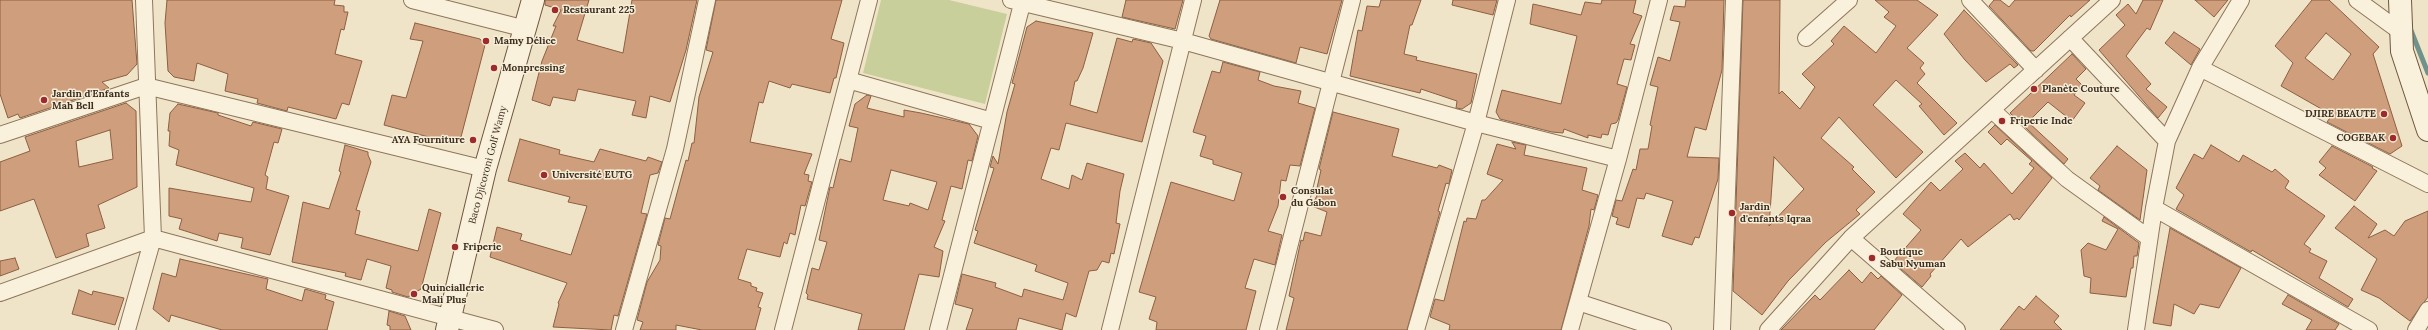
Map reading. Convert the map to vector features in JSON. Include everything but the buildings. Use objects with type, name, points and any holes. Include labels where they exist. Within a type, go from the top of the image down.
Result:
[{"type":"street","points":[[127,330],[153,238],[146,86],[144,0]]},
{"type":"street","points":[[412,0],[526,29]]},
{"type":"street","name":"Baco Djicoroni Golf Wamy","points":[[448,324],[485,169],[533,0]]},
{"type":"street","points":[[624,330],[675,149],[707,0]]},
{"type":"street","points":[[783,330],[869,0]]},
{"type":"street","points":[[1110,330],[1193,0]]},
{"type":"street","points":[[1268,330],[1352,0]]},
{"type":"street","points":[[1416,330],[1476,123],[1507,0]]},
{"type":"street","points":[[1570,330],[1618,159],[1659,0]]},
{"type":"street","points":[[1722,330],[1734,0]]},
{"type":"street","points":[[1830,0],[1831,16]]},
{"type":"street","points":[[1806,38],[1849,0]]},
{"type":"street","points":[[1970,0],[2036,70]]},
{"type":"street","points":[[1768,330],[1851,238],[2112,0]]},
{"type":"street","points":[[2136,330],[2154,208],[2167,141],[2200,68],[2241,0]]},
{"type":"street","points":[[2357,0],[2401,32]]},
{"type":"street","points":[[2400,0],[2402,51],[2428,130]]},
{"type":"street","points":[[938,330],[992,121],[1019,1],[1183,41],[1332,81],[1476,123],[1618,159]]},
{"type":"street","points":[[2070,38],[2167,141]]},
{"type":"street","points":[[2200,68],[2428,184]]},
{"type":"street","points":[[848,80],[992,121]]},
{"type":"street","points":[[0,135],[146,86],[485,169]]},
{"type":"street","points":[[1992,110],[2067,179],[2150,238]]},
{"type":"street","points":[[2154,208],[2369,330]]},
{"type":"street","points":[[0,293],[153,238],[448,324],[495,330]]},
{"type":"street","points":[[1851,238],[1957,330]]},
{"type":"street","points":[[1578,302],[1663,330]]},
{"type":"street","points":[[2416,330],[2428,310]]},
{"type":"green space","points":[[881,0],[949,0],[1007,14],[985,104],[863,73]]},
{"type":"waterway","points":[[2410,28],[2428,73]]},
{"type":"place","name":"Restaurant 225","points":[[555,10]]},
{"type":"place","name":"Mamy Délice","points":[[486,41]]},
{"type":"place","name":"Monpressing","points":[[494,68]]},
{"type":"place","name":"Planète Couture","points":[[2034,89]]},
{"type":"place","name":"Jardin d'Enfants Mah Bell","points":[[44,100]]},
{"type":"place","name":"DJIRE BEAUTE","points":[[2384,114]]},
{"type":"place","name":"Friperie Inde","points":[[2002,121]]},
{"type":"place","name":"COGEBAK","points":[[2393,138]]},
{"type":"place","name":"AYA Fourniture","points":[[473,140]]},
{"type":"place","name":"Université EUTG","points":[[544,175]]},
{"type":"place","name":"Consulat du Gabon","points":[[1283,197]]},
{"type":"place","name":"Jardin d'enfants Iqraa","points":[[1732,213]]},
{"type":"place","name":"Friperie","points":[[455,247]]},
{"type":"place","name":"Boutique Sabu Nyuman","points":[[1872,258]]},
{"type":"place","name":"Quinciallerie Mali Plus","points":[[414,294]]}]
